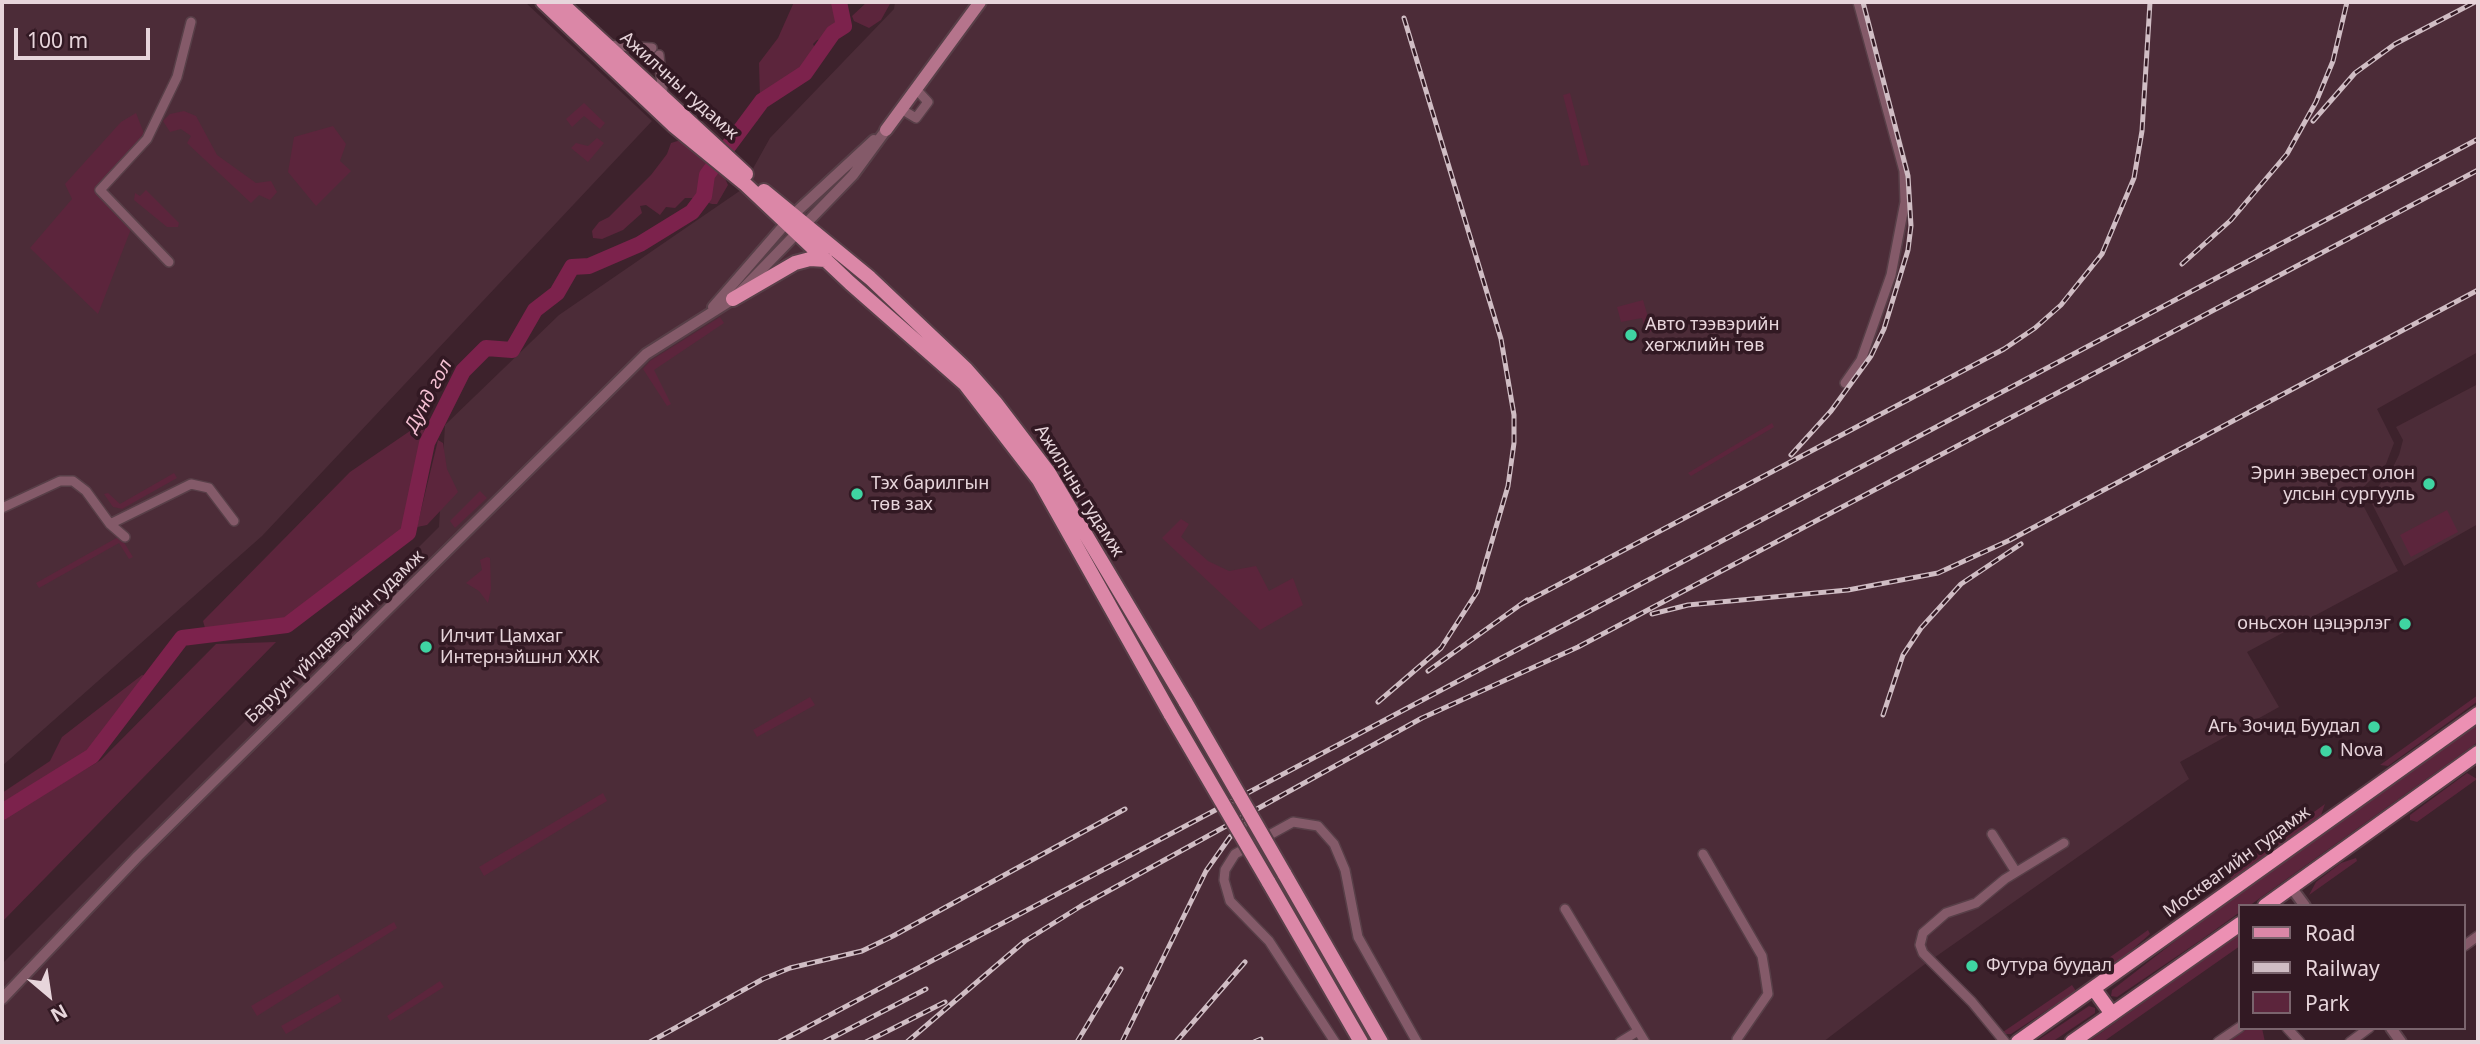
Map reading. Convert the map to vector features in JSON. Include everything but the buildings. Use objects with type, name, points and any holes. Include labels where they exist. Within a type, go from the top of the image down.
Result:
[{"type":"highway","name":"Москвагийн гудамж","points":[[2018,1042],[2478,714]]},
{"type":"highway","points":[[2269,904],[2476,759]]},
{"type":"highway","points":[[2072,1042],[2238,925]]},
{"type":"highway","points":[[2094,989],[2112,1014]]},
{"type":"main road","name":"Ажилчны гудамж","points":[[542,2],[673,125],[749,182]]},
{"type":"main road","name":"Ажилчны гудамж","points":[[560,2],[663,98],[682,112],[749,182],[789,219],[870,278],[966,369],[1021,444],[1186,703],[1381,1042]]},
{"type":"main road","points":[[886,130],[980,2]]},
{"type":"main road","name":"Ажилчны гудамж","points":[[801,229],[825,260],[965,384],[1021,444],[1171,715],[1361,1042]]},
{"type":"main road","points":[[733,299],[795,263],[810,259],[825,260]]},
{"type":"street","points":[[1845,383],[1861,360],[1891,275],[1905,202],[1903,171],[1858,2]]},
{"type":"street","points":[[169,262],[100,190],[147,139],[177,76],[191,22]]},
{"type":"street","points":[[606,45],[656,51],[663,98]]},
{"type":"street","name":"Баруун үйлдвэрийн гудамж","points":[[706,314],[789,219],[843,165],[886,130]]},
{"type":"street","name":"Баруун үйлдвэрийн гудамж","points":[[2,999],[138,856],[646,354],[733,299],[853,175],[886,130]]},
{"type":"street","points":[[2,508],[61,481],[74,481],[86,491],[110,524],[125,537]]},
{"type":"street","points":[[110,524],[191,484],[209,488],[234,521]]},
{"type":"street","points":[[1335,1042],[1269,941],[1230,901],[1224,880],[1225,870],[1235,855],[1293,822],[1302,821],[1318,826],[1334,844],[1345,870],[1358,937],[1417,1042]]},
{"type":"street","points":[[1992,834],[2016,872]]},
{"type":"street","points":[[2005,1042],[1972,1002],[1932,964],[1920,946],[1923,933],[1946,913],[1976,903],[2016,872],[2063,842]]},
{"type":"street","points":[[1703,854],[1762,956],[1768,994],[1736,1041]]},
{"type":"street","points":[[2291,887],[2304,904]]},
{"type":"street","points":[[1564,909],[1645,1042]]},
{"type":"street","points":[[2218,1042],[2238,1028]]},
{"type":"street","points":[[2350,1042],[2366,1030]]},
{"type":"street","points":[[1620,1042],[1638,1031]]},
{"type":"shaded area","points":[[2,2],[525,2],[652,121],[262,536],[2,766]]},
{"type":"shaded area","points":[[895,2],[2478,2],[2478,352],[2377,409],[2394,443],[2386,464],[2357,494],[2398,571],[2247,652],[2279,707],[2180,762],[2189,779],[1921,967],[1823,1042],[2,1042],[2,964],[439,527],[445,425],[559,315],[741,190],[770,138],[894,9]]},
{"type":"shaded area","name":"Эрин эверест олон улсын сургууль","points":[[2478,384],[2478,524],[2404,566],[2369,498],[2392,469],[2399,455],[2403,440],[2396,427]]},
{"type":"green space","points":[[794,2],[842,2],[848,27],[835,38],[817,40],[813,44],[817,53],[808,58],[805,70],[772,86],[770,101],[759,114],[758,120],[747,129],[750,115],[760,98],[759,63],[778,38]]},
{"type":"green space","points":[[867,2],[891,2],[881,20],[869,28],[854,21],[852,16]]},
{"type":"green space","points":[[1570,93],[1589,165],[1581,166],[1563,95]]},
{"type":"green space","points":[[584,103],[605,123],[600,129],[584,116],[572,127],[566,119]]},
{"type":"green space","points":[[184,111],[196,116],[217,155],[256,183],[271,181],[277,192],[270,200],[259,195],[251,203],[187,143],[191,136],[181,129],[170,132],[163,121],[170,114]]},
{"type":"green space","points":[[136,113],[145,136],[99,190],[131,229],[98,314],[30,248],[72,199],[65,184],[121,122]]},
{"type":"green space","points":[[333,126],[346,144],[340,161],[351,171],[316,206],[288,172],[294,137]]},
{"type":"green space","points":[[597,138],[604,143],[588,162],[571,148],[576,143],[588,146]]},
{"type":"green space","points":[[684,139],[707,162],[700,178],[703,184],[699,198],[685,198],[675,208],[666,207],[660,215],[646,205],[640,206],[642,213],[623,230],[602,239],[593,238],[592,231],[599,222],[609,217],[651,175],[667,154],[671,143]]},
{"type":"green space","points":[[723,174],[728,185],[717,204],[712,204],[706,202],[710,175]]},
{"type":"green space","points":[[146,190],[179,223],[178,227],[167,227],[134,200],[135,193],[140,196]]},
{"type":"green space","points":[[1643,300],[1652,331],[1646,333],[1642,318],[1621,322],[1617,307]]},
{"type":"green space","points":[[720,317],[724,323],[654,370],[671,404],[667,406],[643,369],[650,361]]},
{"type":"green space","points":[[426,420],[403,532],[284,622],[205,628],[203,621],[350,472]]},
{"type":"green space","points":[[1772,423],[1774,427],[1691,476],[1688,473]]},
{"type":"green space","points":[[438,440],[443,443],[447,469],[458,492],[427,525],[417,527]]},
{"type":"green space","points":[[174,473],[177,478],[122,509],[113,507],[104,494],[108,493],[120,504]]},
{"type":"green space","points":[[480,491],[487,498],[455,528],[450,521]]},
{"type":"green space","points":[[2447,510],[2458,532],[2411,557],[2400,535]]},
{"type":"green space","points":[[1181,519],[1189,524],[1181,537],[1208,561],[1229,571],[1256,566],[1269,591],[1293,578],[1303,605],[1260,630],[1162,538]]},
{"type":"green space","points":[[120,536],[133,557],[129,559],[119,543],[39,588],[36,583]]},
{"type":"green space","points":[[490,558],[491,589],[488,603],[479,591],[466,583],[482,570],[480,560]]},
{"type":"green space","points":[[276,642],[2,922],[2,819],[101,760],[216,644]]},
{"type":"green space","points":[[142,675],[159,680],[91,753],[2,809],[2,793],[50,761],[62,737]]},
{"type":"green space","points":[[2478,695],[2478,701],[2388,766],[2380,765]]},
{"type":"green space","points":[[810,697],[815,705],[757,737],[753,730]]},
{"type":"green space","points":[[2478,724],[2478,742],[2252,904],[2238,904],[2238,913],[2201,940],[2117,997],[2111,996],[2112,990],[2192,928]]},
{"type":"green space","points":[[2467,773],[2477,779],[2417,822],[2410,820],[2410,815]]},
{"type":"green space","points":[[603,793],[607,801],[484,876],[479,867]]},
{"type":"green space","points":[[2325,804],[2321,815],[2232,880],[2228,874]]},
{"type":"green space","points":[[2356,858],[2357,861],[2309,895],[2316,882],[2341,863]]},
{"type":"green space","points":[[394,922],[397,928],[257,1016],[251,1006]]},
{"type":"green space","points":[[2148,930],[2150,934],[2127,954],[2100,973],[2092,970]]},
{"type":"green space","points":[[2238,935],[2238,947],[2103,1042],[2088,1042]]},
{"type":"green space","points":[[440,981],[444,987],[390,1021],[387,1016]]},
{"type":"green space","points":[[2072,985],[2076,991],[2011,1034],[2003,1032]]},
{"type":"green space","points":[[338,994],[342,1001],[286,1034],[281,1026]]},
{"type":"green space","points":[[2089,1006],[2095,1008],[2095,1013],[2052,1042],[2035,1042]]},
{"type":"green space","points":[[2244,1030],[2262,1030],[2265,1042],[2223,1042]]},
{"type":"waterway","name":"Дунд гол","points":[[2,812],[92,756],[182,638],[287,625],[408,533],[427,443],[463,371],[486,348],[512,350],[535,310],[557,293],[572,267],[589,266],[640,244],[692,212],[704,196],[707,175],[762,101],[805,73],[833,33],[844,26],[839,2]]},
{"type":"railway","points":[[1791,455],[1831,411],[1871,356],[1884,329],[1908,250],[1911,226],[1908,176],[1863,2]]},
{"type":"railway","points":[[1520,605],[2004,349],[2035,328],[2061,305],[2102,254],[2134,178],[2142,131],[2150,2]]},
{"type":"railway","points":[[2182,264],[2231,220],[2287,154],[2316,102],[2333,61],[2347,2]]},
{"type":"railway","points":[[2313,121],[2355,73],[2395,44],[2475,2]]},
{"type":"railway","points":[[1378,702],[1441,648],[1477,592],[1508,486],[1514,443],[1514,415],[1501,339],[1404,18]]},
{"type":"railway","points":[[779,1042],[2478,139]]},
{"type":"railway","points":[[907,1042],[1025,941],[1081,906],[1422,718],[1578,647],[2478,170]]},
{"type":"railway","points":[[1652,614],[1688,605],[1848,590],[1938,573],[2010,540],[2478,290]]},
{"type":"railway","points":[[1883,715],[1903,655],[1921,628],[1961,584],[2021,544]]},
{"type":"railway","points":[[1428,671],[1527,600]]},
{"type":"railway","points":[[650,1042],[763,979],[790,968],[862,951],[893,936],[1125,809]]},
{"type":"railway","points":[[1122,1042],[1206,871],[1230,837],[1249,821]]},
{"type":"railway","points":[[1176,1042],[1245,962]]},
{"type":"railway","points":[[1077,1042],[1121,969]]},
{"type":"railway","points":[[824,1042],[926,989]]},
{"type":"railway","points":[[866,1042],[945,1002]]},
{"type":"railway","points":[[1254,1042],[1261,1039]]},
{"type":"place","name":"Авто тээвэрийн хөгжлийн төв","points":[[1631,335]]},
{"type":"place","name":"Эрин эверест олон улсын сургууль","points":[[2429,484]]},
{"type":"place","name":"Тэх барилгын төв зах","points":[[857,494]]},
{"type":"place","name":"оньсхон цэцэрлэг","points":[[2405,624]]},
{"type":"place","name":"Илчит Цамхаг Интернэйшнл ХХК","points":[[426,647]]},
{"type":"place","name":"Агь 3очид Буудал","points":[[2374,727]]},
{"type":"place","name":"Nova","points":[[2326,751]]},
{"type":"place","name":"Футура буудал","points":[[1972,966]]}]
